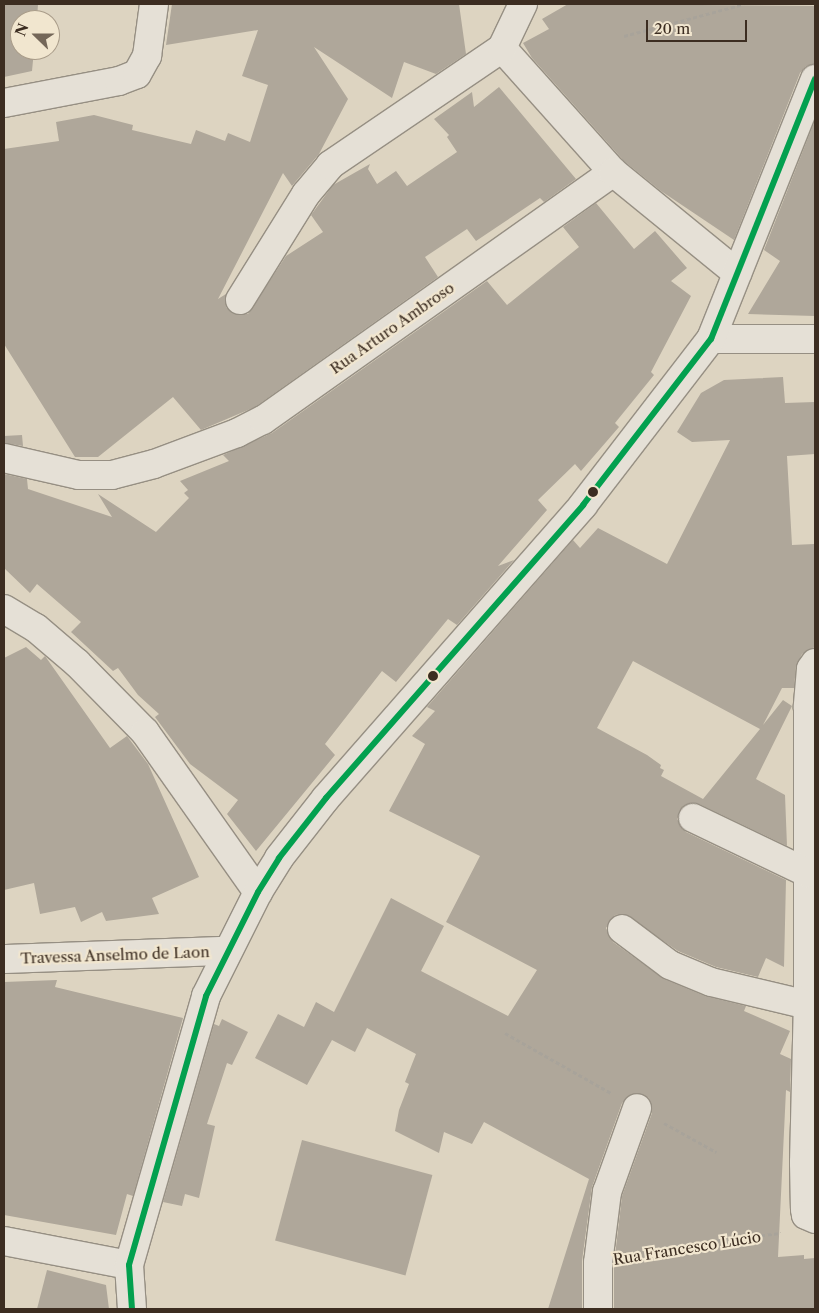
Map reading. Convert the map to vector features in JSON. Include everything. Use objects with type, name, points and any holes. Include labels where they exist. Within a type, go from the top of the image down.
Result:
[{"type":"street","points":[[4,103],[119,81],[136,74],[147,56],[154,4]]},
{"type":"street","points":[[240,300],[306,194],[330,165],[470,72],[502,48],[523,4]]},
{"type":"street","points":[[502,48],[613,172],[737,273]]},
{"type":"street","points":[[132,1309],[129,1265],[206,996],[226,951],[258,892],[279,858],[326,798],[584,505],[711,339],[815,79]]},
{"type":"street","name":"Rua Arturo Ambroso","points":[[4,458],[79,475],[112,475],[154,464],[237,434],[262,420],[613,172]]},
{"type":"street","points":[[711,339],[815,339]]},
{"type":"street","points":[[4,608],[36,628],[77,663],[145,732],[258,892]]},
{"type":"street","points":[[813,1218],[805,1209],[810,1001],[808,873],[811,779],[808,707],[811,669],[815,663]]},
{"type":"street","points":[[693,818],[808,873]]},
{"type":"street","points":[[622,929],[670,965],[711,982],[810,1001]]},
{"type":"street","name":"Travessa Anselmo de Laon","points":[[4,959],[226,951]]},
{"type":"street","points":[[598,1263],[607,1192],[637,1108]]},
{"type":"street","points":[[4,1241],[129,1265]]},
{"type":"street","name":"Rua Francesco Lúcio","points":[[598,1263],[598,1309]]},
{"type":"path","points":[[624,36],[744,4]]},
{"type":"path","name":"Rua Francesco Lúcio","points":[[598,1263],[716,1241],[805,1231],[813,1218]]},
{"type":"building","points":[[4,4],[38,4],[38,10],[10,10],[10,60],[33,60],[32,71],[4,77]]},
{"type":"building","points":[[172,4],[459,4],[466,54],[436,74],[404,62],[392,98],[314,47],[348,99],[319,154],[292,186],[283,173],[218,299],[226,294],[226,307],[232,313],[248,314],[286,256],[323,232],[311,215],[333,185],[370,164],[368,169],[377,184],[396,171],[407,186],[457,152],[447,137],[449,135],[434,119],[472,92],[474,107],[499,87],[576,179],[544,202],[540,198],[476,241],[467,229],[425,257],[438,277],[255,407],[201,430],[173,397],[98,457],[75,457],[4,344],[4,149],[59,141],[56,122],[94,115],[133,125],[132,130],[191,144],[196,130],[225,141],[228,133],[250,142],[268,85],[242,76],[258,30],[166,45]]},
{"type":"building","points":[[568,4],[815,6],[815,64],[806,66],[800,73],[734,240],[661,191],[624,161],[532,58],[523,43],[549,29],[542,19]]},
{"type":"building","points":[[815,120],[815,316],[748,314],[780,261],[764,250]]},
{"type":"building","points":[[596,203],[634,249],[655,231],[687,268],[671,281],[691,296],[651,372],[654,375],[615,423],[619,427],[581,471],[575,464],[538,500],[547,510],[498,566],[514,560],[457,625],[448,619],[396,682],[382,671],[325,744],[335,755],[256,851],[227,814],[238,800],[190,764],[155,717],[159,714],[138,695],[118,668],[113,671],[71,632],[81,622],[37,584],[30,593],[4,568],[4,474],[27,479],[28,489],[112,517],[98,494],[156,532],[189,498],[184,493],[188,490],[180,481],[229,461],[223,455],[272,433],[487,281],[507,305],[579,247],[563,227]]},
{"type":"building","points":[[783,377],[785,403],[815,402],[815,454],[787,456],[792,545],[814,544],[815,548],[815,647],[802,654],[796,667],[794,688],[782,688],[763,725],[783,700],[792,706],[756,779],[785,795],[787,846],[699,804],[685,805],[677,819],[686,832],[786,880],[784,967],[766,958],[758,977],[716,967],[678,951],[624,914],[615,915],[606,928],[613,942],[664,979],[705,996],[746,1006],[744,1011],[790,1031],[780,1054],[791,1059],[790,1092],[786,1090],[778,1257],[804,1255],[804,1259],[815,1258],[815,1309],[614,1309],[614,1264],[622,1196],[652,1113],[649,1098],[635,1093],[622,1103],[592,1187],[582,1261],[582,1309],[548,1309],[589,1179],[484,1122],[472,1144],[444,1132],[439,1153],[395,1131],[399,1110],[409,1084],[405,1082],[416,1054],[367,1028],[355,1052],[332,1040],[307,1085],[255,1058],[278,1014],[304,1027],[316,1002],[334,1012],[391,898],[444,926],[421,971],[508,1016],[537,970],[446,922],[480,856],[389,811],[425,744],[412,736],[435,711],[427,707],[573,540],[580,548],[598,528],[667,564],[730,440],[692,442],[677,432],[701,393],[724,380]],"holes":[[[633,661],[760,729],[703,799],[661,776],[664,770],[660,768],[661,765],[647,755],[597,728]]]},
{"type":"building","points":[[22,435],[23,446],[4,443],[4,436]]},
{"type":"building","points":[[26,647],[41,660],[45,656],[110,748],[127,736],[148,764],[199,877],[152,898],[159,914],[106,921],[102,912],[81,922],[75,907],[40,914],[34,883],[4,890],[4,658]]},
{"type":"building","points":[[57,980],[55,987],[183,1018],[133,1196],[127,1194],[116,1235],[4,1215],[4,982]]},
{"type":"building","points":[[222,1019],[248,1032],[232,1065],[227,1063],[207,1124],[215,1126],[199,1198],[185,1194],[182,1206],[163,1202],[214,1024],[219,1026]]},
{"type":"building","points":[[302,1140],[432,1175],[405,1275],[275,1240]]},
{"type":"building","points":[[47,1270],[106,1285],[109,1309],[37,1309]]},
{"type":"transit line","points":[[132,1309],[129,1265],[206,996],[258,892],[279,858],[326,798],[583,505],[711,339],[815,79]]}]
